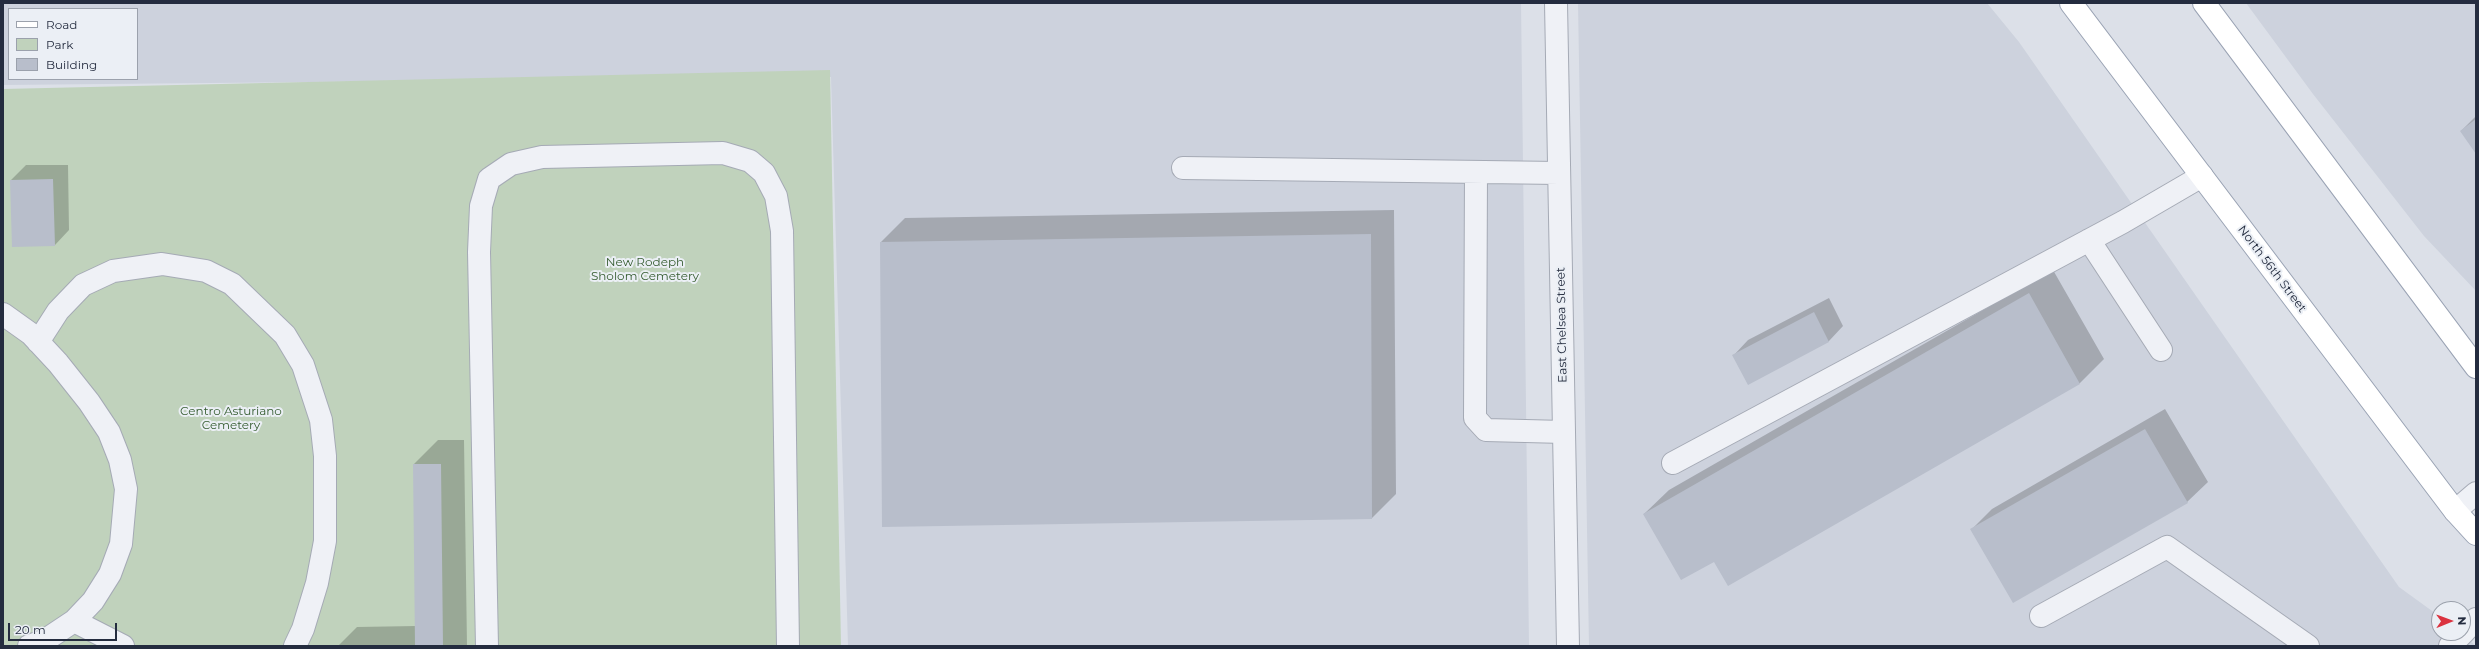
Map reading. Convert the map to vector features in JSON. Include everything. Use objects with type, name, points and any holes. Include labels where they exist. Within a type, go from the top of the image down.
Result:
[{"type":"main road","name":"North 56th Street","points":[[2071,3],[2455,511],[2476,534]]},
{"type":"main road","points":[[2204,3],[2476,367]]},
{"type":"street","name":"East Chelsea Street","points":[[1556,3],[1568,646]]},
{"type":"street","points":[[487,646],[479,252],[481,206],[489,179],[511,164],[542,158],[724,153],[750,161],[764,173],[776,196],[782,231],[788,646]]},
{"type":"street","points":[[1183,168],[1559,173]]},
{"type":"street","points":[[1476,172],[1475,418],[1486,430],[1564,432]]},
{"type":"street","points":[[1673,463],[2088,240],[2202,176]]},
{"type":"street","points":[[2088,240],[2161,350]]},
{"type":"street","points":[[38,342],[58,311],[83,285],[113,271],[162,264],[206,271],[232,284],[285,335],[303,365],[321,420],[325,456],[325,542],[314,591],[303,629],[295,646]]},
{"type":"street","points":[[3,314],[38,342],[89,402],[109,432],[120,460],[126,489],[121,544],[110,574],[93,601],[74,622],[44,641],[29,646]]},
{"type":"street","points":[[2455,511],[2476,493]]},
{"type":"street","points":[[2041,616],[2167,547],[2308,646]]},
{"type":"street","points":[[74,622],[123,646]]},
{"type":"shaded area","points":[[3,3],[1521,3],[1529,646],[848,646],[831,77],[3,85]]},
{"type":"shaded area","points":[[1578,3],[1987,3],[2019,42],[2399,587],[2431,610],[2431,641],[2470,641],[2476,646],[1589,646]]},
{"type":"shaded area","points":[[2246,3],[2476,3],[2476,291],[2424,236],[2313,94]]},
{"type":"green space","points":[[830,70],[841,646],[3,646],[3,89]]},
{"type":"building","points":[[2476,119],[2476,154],[2460,131]]},
{"type":"building","points":[[53,179],[55,246],[12,247],[10,180]]},
{"type":"building","points":[[1371,234],[1372,519],[882,527],[880,242]]},
{"type":"building","points":[[2029,293],[2080,384],[1728,586],[1714,562],[1681,580],[1643,514]]},
{"type":"building","points":[[1814,312],[1829,342],[1748,385],[1732,355]]},
{"type":"building","points":[[2145,429],[2188,503],[2013,603],[1970,529]]},
{"type":"building","points":[[413,464],[441,464],[443,646],[415,646]]},
{"type":"park label","name":"New Rodeph Sholom Cemetery","points":[[645,269]]},
{"type":"park label","name":"Centro Asturiano Cemetery","points":[[231,418]]}]
